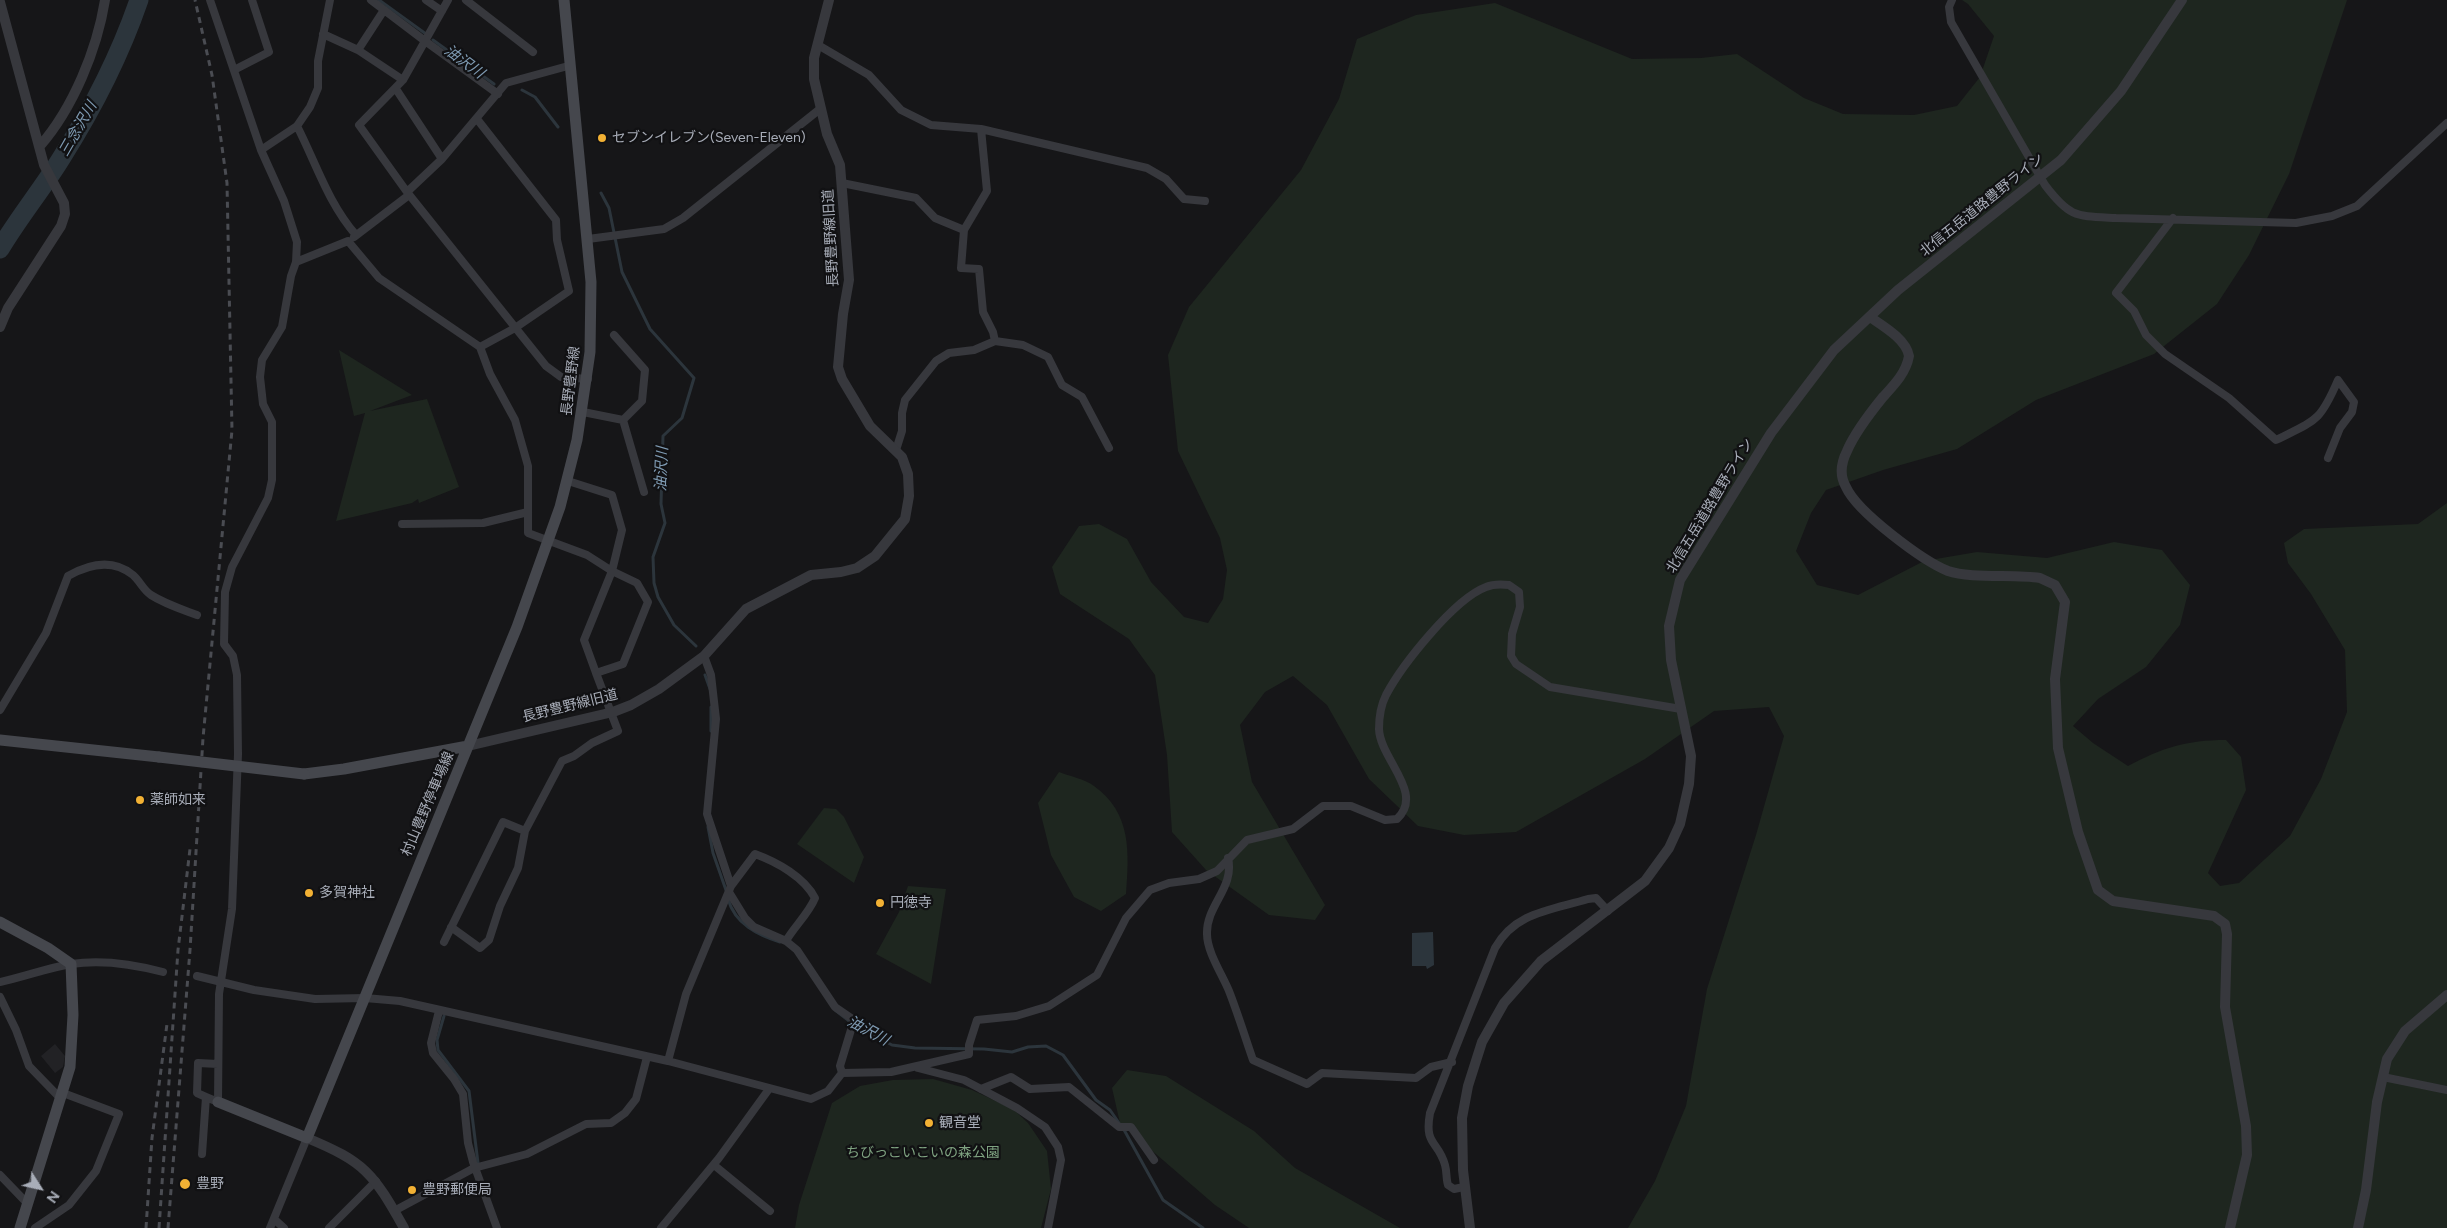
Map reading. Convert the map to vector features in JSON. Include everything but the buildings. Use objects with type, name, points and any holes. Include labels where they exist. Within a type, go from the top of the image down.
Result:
[{"type":"main road","name":"長野豊野線","points":[[468,746],[550,539],[568,480],[583,412],[588,379],[591,291],[588,239],[568,66],[564,0]]},
{"type":"main road","name":"村山豊野停車場線","points":[[0,740],[304,774],[344,770],[468,746]]},
{"type":"main road","name":"村山豊野停車場線","points":[[307,1138],[468,746]]},
{"type":"main road","points":[[0,922],[48,948],[71,964],[73,1016],[70,1067],[26,1202],[20,1228]]},
{"type":"main road","points":[[218,1102],[307,1138]]},
{"type":"street","points":[[40,146],[65,114],[84,70],[106,0]]},
{"type":"street","points":[[210,0],[262,150],[284,201],[297,242],[296,262],[291,276],[282,327],[262,360],[260,377],[264,404],[272,422],[272,480],[268,498],[232,567],[225,592],[224,644],[233,656],[237,675],[238,754],[232,909],[220,983],[218,1102],[197,1093],[198,1063],[218,1064]]},
{"type":"street","points":[[234,70],[270,52],[252,0]]},
{"type":"street","points":[[262,150],[297,126],[310,107],[318,88],[318,61],[330,0]]},
{"type":"street","points":[[371,0],[498,94]]},
{"type":"street","points":[[426,0],[442,11]]},
{"type":"street","points":[[448,0],[403,80],[359,125],[408,193],[546,366],[561,376],[588,379]]},
{"type":"street","points":[[466,0],[533,52]]},
{"type":"street","name":"長野豊野線旧道","points":[[468,746],[613,712],[631,705],[659,689],[704,656],[746,609],[811,574],[849,570],[875,556],[905,519],[909,496],[908,474],[902,457],[870,426],[842,379],[838,367],[843,314],[850,280],[842,183],[840,165],[827,134],[814,79],[814,58],[829,0]]},
{"type":"street","points":[[1952,0],[1949,7],[1951,22],[2040,177],[2060,206],[2071,213],[2087,217],[2296,223],[2338,213],[2356,206],[2447,123]]},
{"type":"street","name":"北信五岳道路豊野ライン","points":[[1470,1228],[1464,1187],[1462,1118],[1468,1086],[1482,1042],[1504,1003],[1541,961],[1646,880],[1669,848],[1680,824],[1689,784],[1691,756],[1671,660],[1669,626],[1680,580],[1771,433],[1834,350],[1898,290],[2040,177],[2078,142],[2121,91],[2182,0]]},
{"type":"street","points":[[0,2],[44,164],[58,188],[64,203],[65,214],[61,226],[8,308],[0,327]]},
{"type":"street","points":[[358,50],[384,10]]},
{"type":"street","points":[[323,34],[358,50],[403,80]]},
{"type":"street","points":[[818,45],[870,75],[901,110],[932,126],[981,130],[1147,168],[1166,179],[1184,199],[1205,201]]},
{"type":"street","points":[[296,262],[348,242],[408,193],[442,160],[506,83],[568,66]]},
{"type":"street","points":[[396,89],[442,160]]},
{"type":"street","points":[[588,239],[664,229],[683,218],[820,109]]},
{"type":"street","points":[[477,119],[556,220],[557,240],[569,291],[515,328],[480,347]]},
{"type":"street","points":[[297,126],[331,198],[343,220],[356,235]]},
{"type":"street","points":[[981,130],[987,191],[964,230],[961,268],[979,269],[983,312],[993,332],[995,341]]},
{"type":"street","points":[[842,183],[916,198],[935,218],[964,230]]},
{"type":"street","points":[[2173,218],[2116,293],[2134,311],[2146,335],[2165,354],[2230,398],[2276,440],[2313,421],[2322,414],[2338,380],[2354,402],[2352,412],[2340,428],[2328,458]]},
{"type":"street","points":[[348,242],[379,278],[480,347],[490,374],[515,420],[528,466],[528,533],[550,539],[587,555],[612,571],[638,583],[648,602],[623,664],[596,673]]},
{"type":"street","points":[[1870,317],[1894,335],[1907,348],[1909,356],[1899,379],[1883,398],[1846,451],[1841,470],[1849,494],[1875,520],[1922,556],[1949,571],[1963,574],[2040,578],[2051,582],[2059,590],[2066,602],[2055,679],[2058,748],[2078,832],[2098,890],[2113,901],[2214,916],[2225,924],[2227,934],[2225,1007],[2246,1126],[2247,1155],[2230,1228]]},
{"type":"street","points":[[614,334],[645,370],[642,401],[623,420]]},
{"type":"street","points":[[896,450],[902,431],[902,413],[905,400],[936,361],[949,353],[974,350],[995,341],[1023,344],[1048,357],[1062,385],[1082,398],[1109,448]]},
{"type":"street","points":[[583,412],[623,420]]},
{"type":"street","points":[[623,420],[644,492]]},
{"type":"street","points":[[451,927],[480,948],[490,940],[500,906],[518,868],[525,830],[562,761],[574,756],[592,743],[618,731],[613,712],[584,640],[612,571],[622,530],[612,495],[568,480]]},
{"type":"street","points":[[402,524],[483,523],[528,512]]},
{"type":"street","points":[[0,710],[46,633],[68,576],[75,572],[95,564],[113,564],[133,575],[149,594],[165,604],[197,615]]},
{"type":"street","points":[[197,976],[220,983],[315,999],[366,998],[400,1001],[668,1061],[811,1099],[828,1091],[842,1074],[891,1072],[915,1068],[969,1049],[977,1020],[1016,1016],[1049,1006],[1098,975],[1126,918],[1150,890],[1169,883],[1199,879],[1217,871],[1247,840],[1293,829],[1323,806],[1351,806],[1390,821],[1401,815],[1406,808],[1407,795],[1386,754],[1379,731],[1380,714],[1386,696],[1422,644],[1450,612],[1470,595],[1485,587],[1509,585],[1519,592],[1520,607],[1512,634],[1511,657],[1516,664],[1550,687],[1681,710]]},
{"type":"street","points":[[704,656],[711,675],[716,719],[707,814],[729,892],[750,922],[786,941],[797,950],[835,1007],[854,1024],[840,1066],[842,1074]]},
{"type":"street","points":[[444,942],[503,822],[525,830]]},
{"type":"street","points":[[668,1061],[686,994],[729,892],[755,854],[769,859],[798,878],[811,890],[815,898],[813,904],[795,925],[786,941]]},
{"type":"street","points":[[1228,858],[1230,869],[1227,882],[1207,922],[1207,936],[1230,993],[1253,1060],[1307,1084],[1322,1073],[1416,1078],[1431,1067],[1452,1062]]},
{"type":"street","points":[[1464,1187],[1454,1188],[1448,1185],[1445,1166],[1430,1141],[1428,1127],[1430,1113],[1452,1062],[1482,979],[1504,933],[1526,917],[1588,898],[1596,898],[1608,911]]},
{"type":"street","points":[[0,982],[71,964],[99,962],[129,963],[163,972]]},
{"type":"street","points":[[2358,1228],[2366,1190],[2377,1102],[2387,1059],[2397,1040],[2405,1031],[2447,995]]},
{"type":"street","points":[[0,997],[16,1030],[30,1066],[62,1096],[119,1114],[96,1171],[69,1205],[35,1228]]},
{"type":"street","points":[[439,1011],[430,1043],[433,1053],[454,1079],[463,1094],[468,1143],[474,1168],[497,1228]]},
{"type":"street","points":[[394,1211],[474,1168],[527,1154],[586,1124],[611,1122],[625,1114],[636,1099],[647,1056]]},
{"type":"street","points":[[915,1068],[964,1080],[1016,1108],[1045,1127],[1058,1148],[1061,1160],[1048,1228]]},
{"type":"street","points":[[981,1089],[1011,1077],[1030,1089],[1069,1087],[1119,1127],[1131,1127],[1154,1160]]},
{"type":"street","points":[[2382,1077],[2447,1090]]},
{"type":"street","points":[[661,1228],[714,1165],[769,1089]]},
{"type":"street","points":[[202,1154],[206,1097]]},
{"type":"street","points":[[270,1228],[307,1138],[349,1157],[363,1166],[376,1181],[404,1228]]},
{"type":"street","points":[[714,1165],[770,1211]]},
{"type":"street","points":[[0,1175],[26,1202]]},
{"type":"street","points":[[329,1228],[376,1181]]},
{"type":"street","points":[[274,1219],[284,1228]]},
{"type":"shaded area","points":[[1433,932],[1434,965],[1427,969],[1426,966],[1412,966],[1412,933]]},
{"type":"shaded area","points":[[55,1044],[65,1056],[63,1067],[55,1073],[41,1056]]},
{"type":"green space","points":[[1962,0],[2347,0],[2289,174],[2249,255],[2217,304],[2154,354],[2036,400],[1957,449],[1883,470],[1826,490],[1811,513],[1796,551],[1817,585],[1858,595],[1924,561],[1977,552],[2047,558],[2114,542],[2162,550],[2190,585],[2180,625],[2146,667],[2098,699],[2073,726],[2093,743],[2128,766],[2152,754],[2186,743],[2226,740],[2241,757],[2246,790],[2208,873],[2220,886],[2239,883],[2290,836],[2321,779],[2347,712],[2345,650],[2311,594],[2288,563],[2284,543],[2304,529],[2418,524],[2447,503],[2447,1228],[1628,1228],[1655,1181],[1686,1106],[1707,989],[1756,835],[1784,736],[1769,707],[1714,711],[1645,759],[1516,832],[1464,835],[1418,826],[1369,779],[1327,705],[1293,676],[1265,692],[1240,725],[1252,782],[1325,905],[1315,920],[1269,915],[1206,870],[1172,832],[1167,755],[1155,675],[1129,639],[1060,594],[1052,567],[1079,526],[1099,524],[1127,539],[1151,582],[1184,617],[1208,623],[1223,599],[1227,570],[1220,538],[1178,451],[1168,355],[1189,307],[1301,170],[1339,99],[1357,39],[1416,15],[1495,3],[1632,59],[1701,58],[1737,54],[1804,98],[1843,114],[1914,115],[1957,106],[1980,77],[1994,36],[1968,4]]},
{"type":"green space","points":[[339,350],[412,395],[370,411],[427,399],[459,487],[419,503],[418,499],[412,503],[336,521],[365,413],[354,416]]},
{"type":"green space","points":[[1059,772],[1094,786],[1115,808],[1122,821],[1128,864],[1126,894],[1101,911],[1074,897],[1051,855],[1038,803]]},
{"type":"green space","points":[[824,808],[836,809],[844,817],[864,857],[854,883],[797,844]]},
{"type":"green space","points":[[908,886],[946,889],[931,984],[876,954],[899,912]]},
{"type":"green space","points":[[1127,1070],[1166,1076],[1254,1131],[1295,1168],[1400,1228],[1249,1228],[1215,1205],[1120,1123],[1112,1088]]},
{"type":"green space","name":"ちびっこいこいの森公園","points":[[933,1079],[972,1090],[1013,1109],[1028,1123],[1047,1151],[1051,1189],[1041,1228],[795,1228],[799,1205],[832,1103],[860,1086],[893,1080]]},
{"type":"waterway","name":"三念沢川","points":[[0,249],[55,169],[84,120],[105,81],[132,21],[139,0]]},
{"type":"waterway","name":"油沢川","points":[[379,0],[426,34]]},
{"type":"waterway","name":"油沢川","points":[[433,40],[494,84]]},
{"type":"waterway","name":"油沢川","points":[[522,90],[535,97],[558,127]]},
{"type":"waterway","name":"油沢川","points":[[601,193],[609,208],[622,272],[650,329],[694,378],[682,418],[663,436],[661,504],[665,523],[653,557],[654,583],[658,597],[674,625],[696,646]]},
{"type":"waterway","name":"油沢川","points":[[705,675],[710,689]]},
{"type":"waterway","name":"油沢川","points":[[711,707],[711,731]]},
{"type":"waterway","name":"油沢川","points":[[708,827],[713,853],[727,893]]},
{"type":"waterway","name":"油沢川","points":[[728,899],[731,908],[748,927],[780,942]]},
{"type":"waterway","name":"油沢川","points":[[835,1010],[857,1027],[892,1045],[915,1048],[984,1049],[1012,1052],[1028,1047],[1046,1046],[1063,1055],[1096,1100],[1110,1110],[1119,1123]]},
{"type":"waterway","points":[[444,1016],[437,1040],[438,1050],[469,1091],[478,1163]]},
{"type":"waterway","name":"油沢川","points":[[1123,1128],[1163,1200],[1203,1228]]},
{"type":"railway","points":[[168,1228],[190,950],[203,738],[232,430],[227,183],[212,75],[195,0]]},
{"type":"railway","points":[[159,1228],[178,950],[190,849]]},
{"type":"railway","points":[[146,1228],[152,1138],[167,1024]]},
{"type":"place","name":"セブンイレブン(Seven-Eleven)","points":[[602,138]]},
{"type":"place","name":"薬師如来","points":[[140,800]]},
{"type":"place","name":"多賀神社","points":[[309,893]]},
{"type":"place","name":"円徳寺","points":[[880,903]]},
{"type":"place","name":"観音堂","points":[[929,1123]]},
{"type":"place","name":"豊野","points":[[185,1184]]},
{"type":"place","name":"豊野郵便局","points":[[412,1190]]}]
